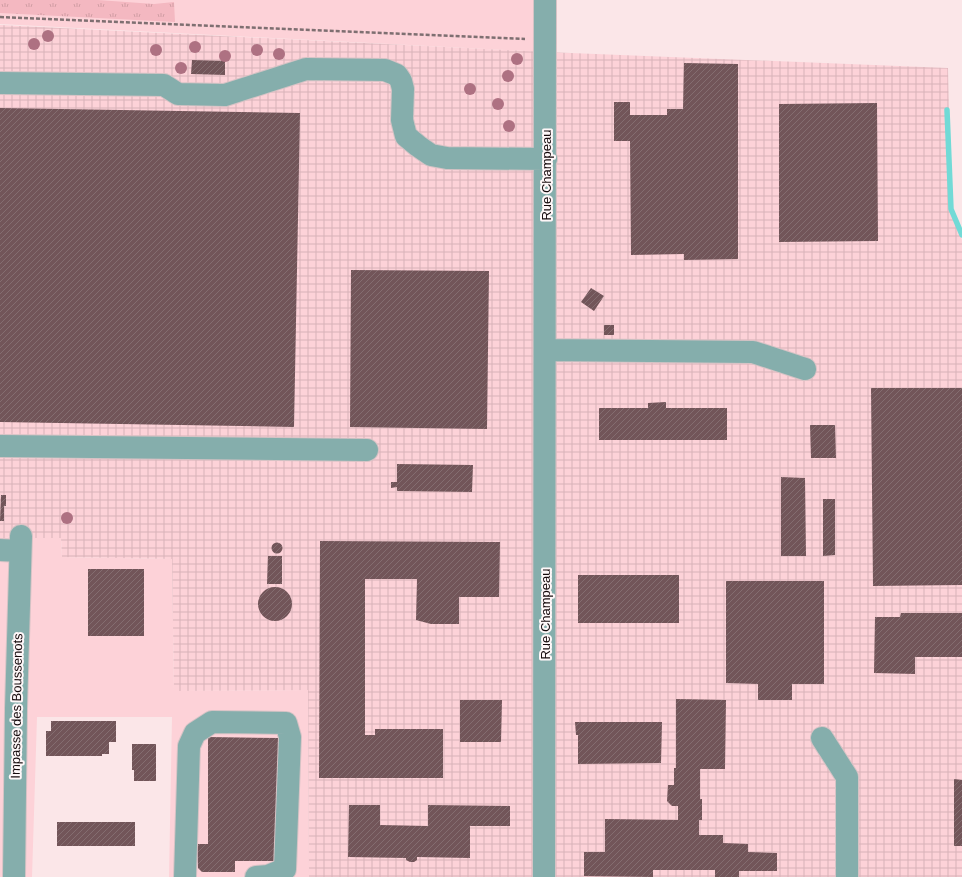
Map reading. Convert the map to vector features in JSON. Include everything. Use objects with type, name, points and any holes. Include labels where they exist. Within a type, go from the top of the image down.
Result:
[{"type":"street","name":"Rue Champeau","points":[[544,877],[546,350],[545,0]]},
{"type":"street","points":[[0,83],[164,86],[178,94],[225,95],[306,69],[385,70],[397,75],[401,81],[403,89],[402,120],[406,136],[431,155],[447,158],[546,159]]},
{"type":"street","points":[[546,350],[753,352],[805,369]]},
{"type":"street","points":[[0,446],[367,450]]},
{"type":"street","name":"Impasse des Boussenots","points":[[14,546],[16,709],[14,877]]},
{"type":"street","points":[[185,877],[189,746],[195,733],[212,722],[286,723],[290,737],[285,869],[268,876],[256,877]]},
{"type":"street","points":[[822,738],[848,777],[847,877]]},
{"type":"path","points":[[0,17],[545,40]]},
{"type":"shaded area","points":[[0,0],[545,0],[546,52],[0,24]]},
{"type":"shaded area","points":[[0,25],[546,52],[948,68],[951,209],[962,240],[962,877],[309,877],[308,690],[174,691],[172,559],[62,557],[61,538],[33,538],[32,536],[12,535],[6,538],[0,538]]},
{"type":"shaded area","points":[[12,535],[32,536],[33,538],[61,538],[62,557],[172,559],[174,691],[308,690],[309,877],[169,877],[172,717],[37,717],[32,877],[0,877],[0,538],[6,538]]},
{"type":"green space","points":[[0,0],[98,0],[154,4],[174,2],[175,22],[0,13]]},
{"type":"building","points":[[192,60],[225,61],[225,75],[191,74]]},
{"type":"building","points":[[684,63],[738,64],[738,259],[684,260],[684,254],[631,255],[630,141],[614,141],[614,102],[630,102],[630,115],[667,115],[667,109],[683,109]]},
{"type":"building","points":[[877,103],[878,241],[779,242],[779,104]]},
{"type":"building","points":[[0,108],[300,113],[294,427],[0,422]]},
{"type":"building","points":[[351,270],[489,271],[487,429],[350,427]]},
{"type":"building","points":[[591,288],[604,296],[594,311],[581,302]]},
{"type":"building","points":[[604,325],[614,325],[614,335],[604,335]]},
{"type":"building","points":[[871,388],[962,388],[962,585],[873,586]]},
{"type":"building","points":[[666,402],[666,408],[727,408],[727,440],[599,440],[599,408],[648,408],[648,403]]},
{"type":"building","points":[[810,425],[835,425],[836,458],[811,458]]},
{"type":"building","points":[[397,464],[473,465],[472,492],[397,491],[397,487],[391,488],[391,482],[397,482]]},
{"type":"building","points":[[781,477],[805,478],[806,556],[781,556]]},
{"type":"building","points":[[1,495],[6,495],[4,521],[0,521]]},
{"type":"building","points":[[823,499],[835,499],[835,555],[823,556]]},
{"type":"building","points":[[320,541],[500,542],[499,597],[459,597],[459,624],[431,624],[416,620],[417,579],[365,579],[365,735],[375,735],[375,729],[443,729],[443,778],[319,778]]},
{"type":"building","points":[[275,543],[279,543],[281,544],[281,552],[275,553],[272,550],[272,546]]},
{"type":"building","points":[[268,556],[282,556],[282,584],[267,584]]},
{"type":"building","points":[[88,569],[144,569],[144,636],[88,636]]},
{"type":"building","points":[[578,575],[679,575],[679,623],[578,623]]},
{"type":"building","points":[[726,581],[824,581],[824,684],[792,684],[792,700],[758,700],[758,684],[726,683]]},
{"type":"building","points":[[272,587],[278,587],[287,592],[291,598],[291,610],[287,616],[278,621],[272,621],[263,616],[258,607],[258,601],[263,592]]},
{"type":"building","points":[[901,613],[962,613],[962,657],[915,657],[915,674],[874,673],[875,617],[900,617]]},
{"type":"building","points":[[676,699],[726,700],[725,769],[700,769],[702,820],[699,820],[699,835],[723,835],[723,843],[748,844],[748,852],[777,853],[777,871],[739,871],[739,877],[715,877],[715,870],[653,870],[653,877],[584,876],[584,852],[605,852],[605,819],[678,820],[678,806],[672,806],[667,801],[668,785],[674,785],[674,768],[676,768]]},
{"type":"building","points":[[460,700],[502,700],[501,742],[460,742]]},
{"type":"building","points":[[51,721],[116,721],[116,742],[109,742],[109,754],[102,754],[102,756],[46,756],[46,731],[51,731]]},
{"type":"building","points":[[575,722],[662,722],[661,763],[578,764],[578,735],[576,735]]},
{"type":"building","points":[[208,737],[279,738],[278,861],[235,861],[235,872],[202,872],[198,868],[197,844],[208,844]]},
{"type":"building","points":[[132,744],[156,744],[156,781],[134,781],[134,770],[132,770]]},
{"type":"building","points":[[954,779],[962,780],[962,846],[954,846]]},
{"type":"building","points":[[349,805],[380,805],[380,825],[428,826],[428,805],[510,806],[510,826],[470,826],[470,858],[417,857],[417,860],[410,862],[406,860],[406,858],[348,857]]},
{"type":"building","points":[[57,822],[135,822],[135,846],[57,846]]},
{"type":"waterway","points":[[947,110],[951,209],[962,235]]}]
